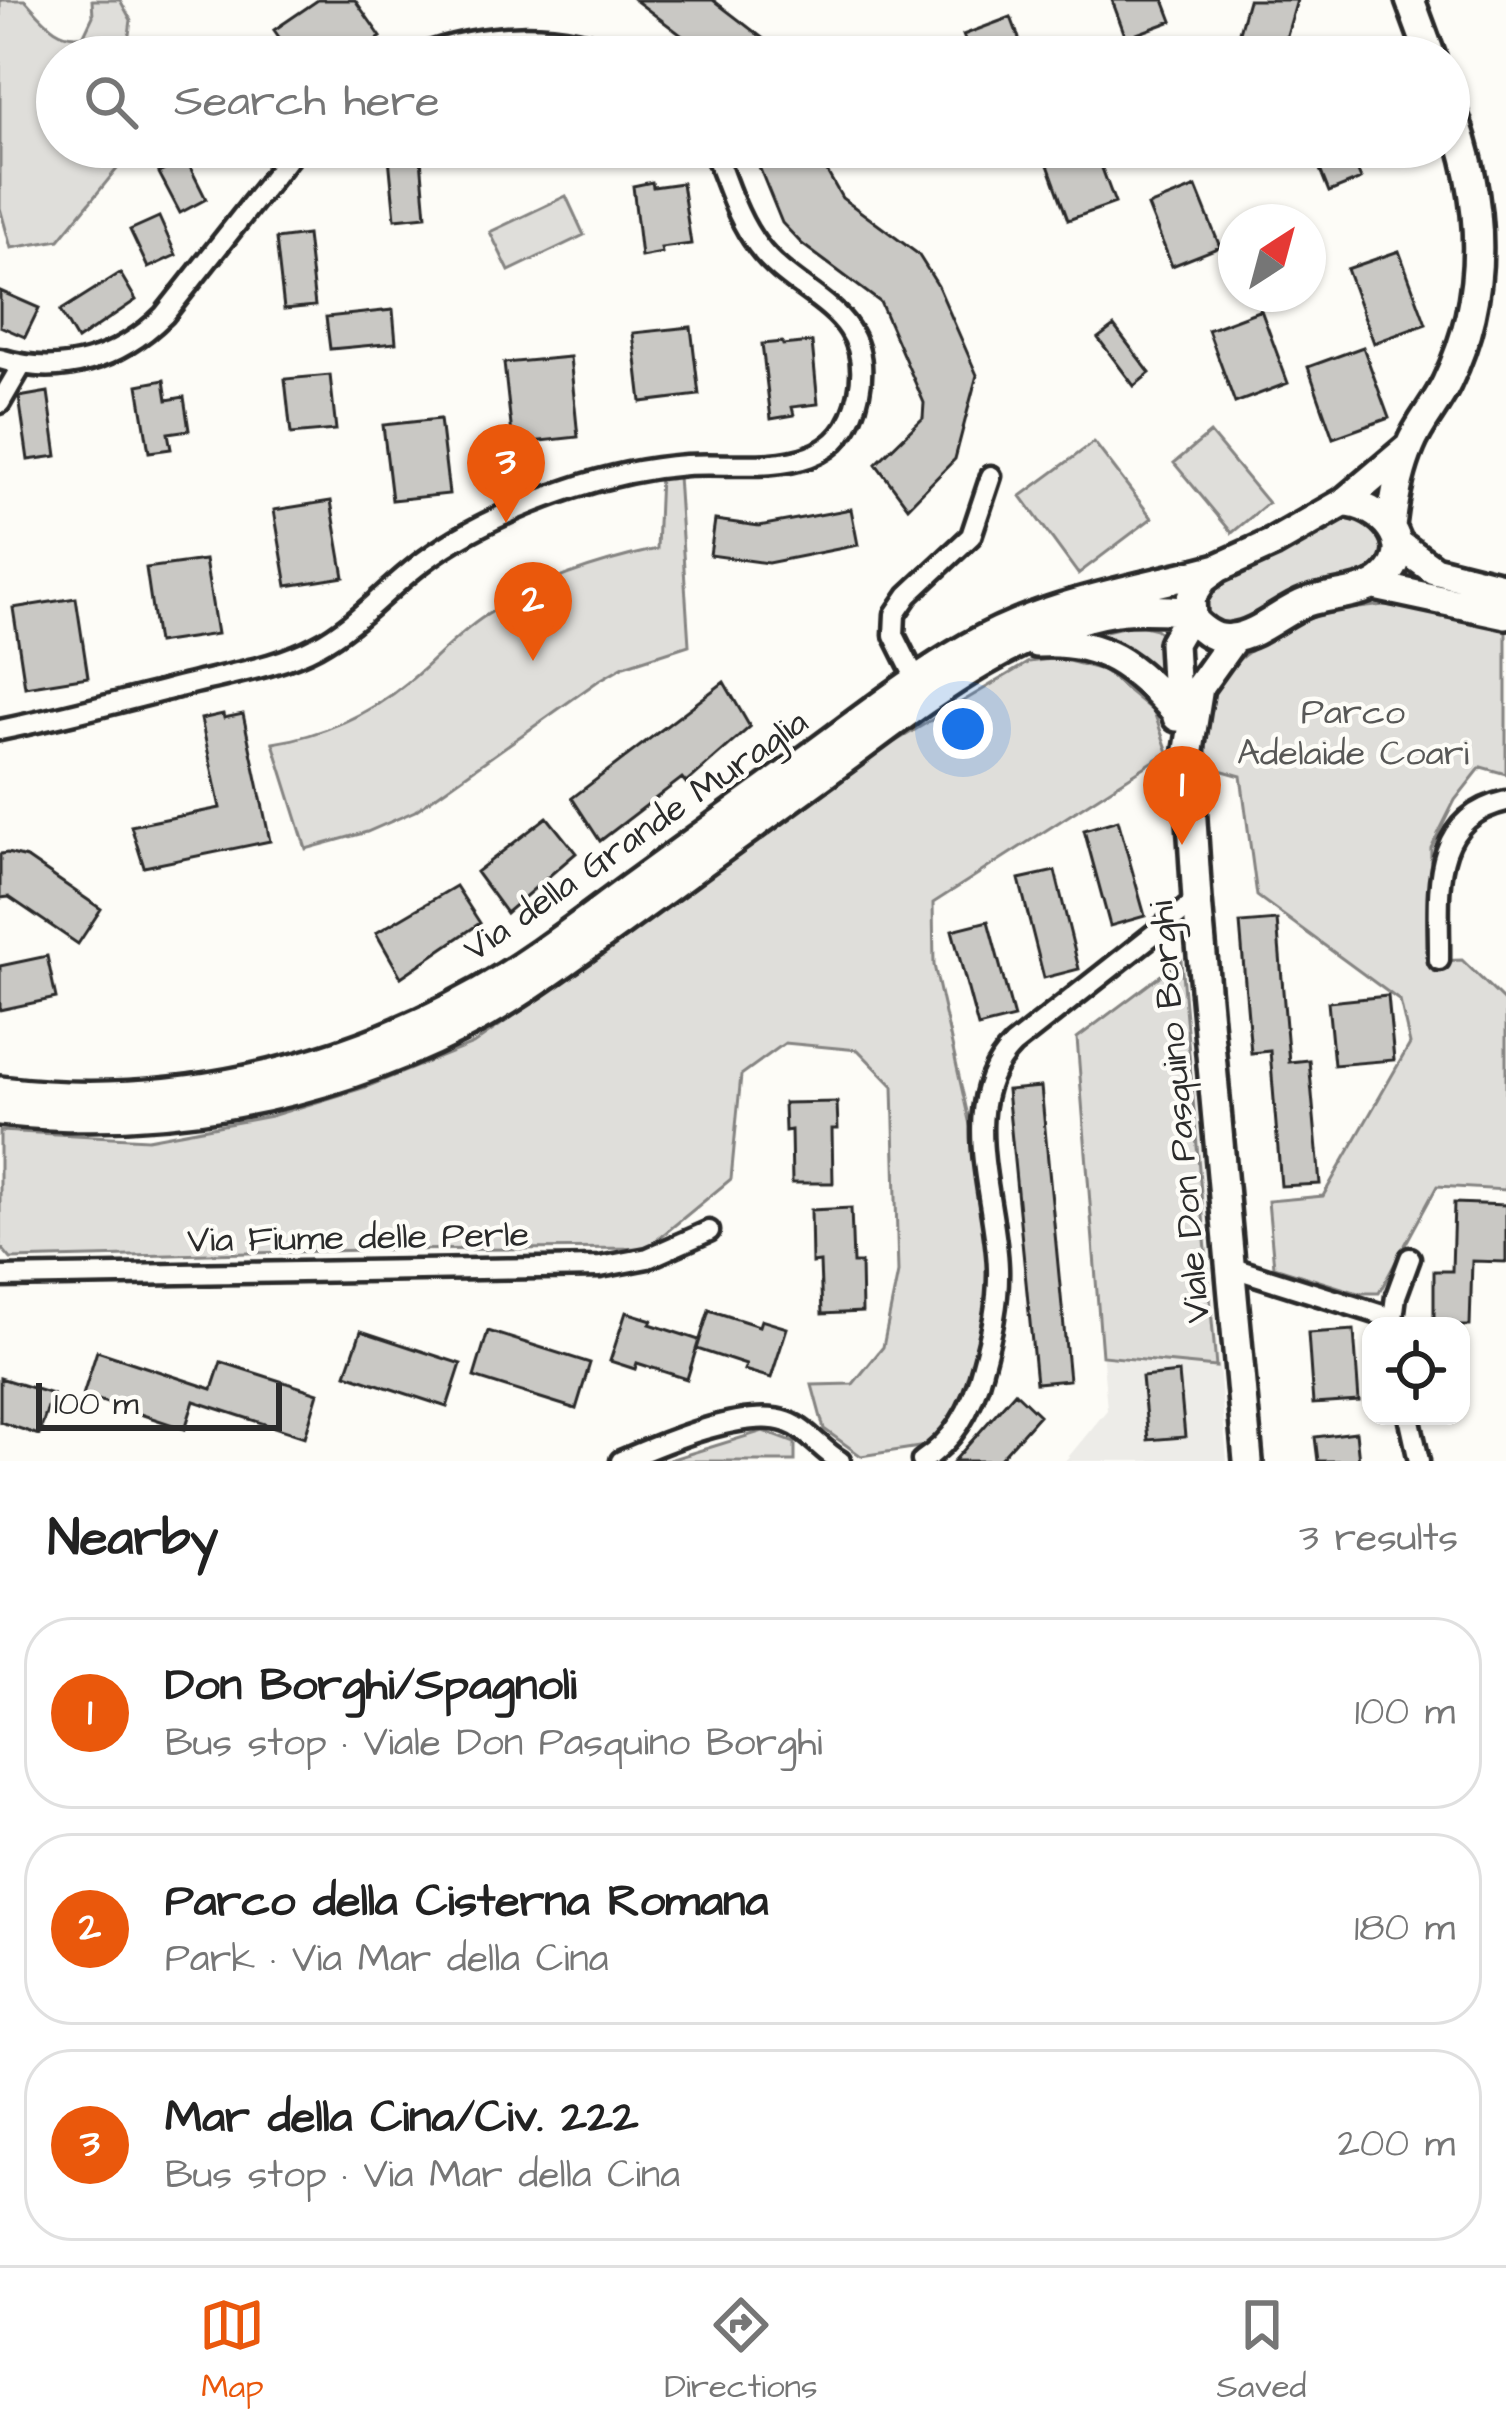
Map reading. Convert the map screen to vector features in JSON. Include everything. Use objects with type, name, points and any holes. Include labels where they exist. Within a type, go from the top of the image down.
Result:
[{"type":"street","points":[[1410,0],[1423,36]]},
{"type":"street","points":[[0,359],[48,368],[76,364],[146,332],[281,168]]},
{"type":"street","points":[[0,730],[266,666],[308,650],[352,622],[456,540],[582,485],[665,467],[790,464],[825,450],[845,427],[858,397],[861,376],[856,344],[849,327],[832,308],[783,272],[757,245],[737,213],[720,168]]},
{"type":"street","points":[[1375,586],[1391,571],[1395,492],[1408,448],[1452,372],[1476,282],[1479,243],[1469,168]]},
{"type":"street","points":[[0,403],[22,365]]},
{"type":"street","name":"Via della Grande Muraglia","points":[[0,1091],[109,1098],[195,1089],[311,1065],[425,1020],[543,953],[917,681],[982,640],[1057,606],[1218,568],[1343,503],[1408,448]]},
{"type":"street","points":[[917,681],[896,640],[894,618],[908,596],[971,536],[991,476]]},
{"type":"street","points":[[1343,503],[1371,508],[1394,535],[1437,571],[1506,588]]},
{"type":"street","name":"Viale Don Pasquino Borghi","points":[[1188,756],[1176,712],[1172,646],[1196,587],[1218,568]]},
{"type":"street","points":[[1189,612],[1211,635],[1234,638],[1302,604],[1375,586],[1506,614]]},
{"type":"street","name":"Via della Grande Muraglia","points":[[0,1112],[112,1117],[229,1105],[324,1082],[433,1040],[543,977],[906,713],[981,664],[1059,627],[1110,613],[1189,612]]},
{"type":"street","name":"Viale Don Pasquino Borghi","points":[[1234,638],[1201,681],[1188,756],[1248,1461]]},
{"type":"street","points":[[1020,644],[1067,644],[1114,656],[1146,678],[1176,712]]},
{"type":"street","points":[[1439,960],[1438,890],[1447,850],[1470,818],[1506,801]]},
{"type":"street","points":[[922,1461],[950,1437],[970,1405],[996,1312],[998,1262],[982,1127],[990,1074],[1013,1045],[1197,900]]},
{"type":"street","name":"Via Fiume delle Perle","points":[[0,1277],[601,1267],[648,1258],[710,1231]]},
{"type":"street","points":[[1393,1317],[1410,1258]]},
{"type":"street","points":[[1230,1268],[1377,1317]]},
{"type":"street","points":[[621,1461],[704,1431],[764,1420],[793,1425],[815,1454],[840,1461]]},
{"type":"street","points":[[1411,1425],[1419,1461]]},
{"type":"shaded area","points":[[1195,1082],[1227,1461],[1065,1461],[1107,1410],[1087,1160]]},
{"type":"green space","points":[[0,0],[25,0],[51,26],[74,36],[36,36],[36,168],[118,168],[59,240],[11,248],[0,208]]},
{"type":"green space","points":[[92,0],[120,0],[131,20],[129,36],[74,36],[84,35],[93,16]]},
{"type":"green space","points":[[566,196],[584,235],[509,271],[490,232]]},
{"type":"green space","points":[[1210,433],[1268,503],[1232,533],[1174,463]]},
{"type":"green space","points":[[1094,442],[1152,518],[1078,574],[1021,496]]},
{"type":"green space","points":[[660,475],[678,476],[689,645],[624,666],[598,681],[415,811],[367,832],[306,849],[273,743],[327,729],[361,714],[407,683],[474,623],[526,593],[589,567],[657,549]]},
{"type":"green space","points":[[1345,518],[1363,521],[1378,533],[1384,549],[1369,571],[1285,597],[1237,627],[1215,622],[1208,614],[1208,594],[1222,579]]},
{"type":"green space","name":"Parco Adelaide Coari","points":[[1384,605],[1434,611],[1506,630],[1506,774],[1481,767],[1455,800],[1431,848],[1429,961],[1462,960],[1506,1003],[1506,1190],[1437,1186],[1379,1293],[1358,1293],[1274,1267],[1268,1201],[1323,1196],[1410,1044],[1400,1001],[1257,896],[1241,776],[1209,767],[1202,712],[1206,698],[1229,668],[1280,632],[1319,615]]},
{"type":"green space","points":[[1136,624],[1156,629],[1165,637],[1161,686],[1084,636]]},
{"type":"green space","points":[[1057,658],[1103,670],[1154,712],[1168,752],[933,903],[934,965],[972,1134],[988,1244],[988,1308],[971,1381],[932,1445],[861,1456],[824,1429],[812,1385],[853,1384],[883,1347],[898,1273],[893,1086],[858,1050],[785,1043],[741,1075],[731,1179],[647,1248],[11,1259],[0,1246],[0,1131],[148,1139],[271,1116],[366,1087],[473,1044],[866,759],[1029,662]]},
{"type":"green space","points":[[1181,960],[1216,1367],[1102,1356],[1077,1038]]},
{"type":"green space","points":[[763,1431],[795,1443],[795,1461],[666,1461]]},
{"type":"building","points":[[318,0],[355,0],[380,36],[278,36],[274,30]]},
{"type":"building","points":[[635,0],[713,0],[760,36],[682,36]]},
{"type":"building","points":[[1112,0],[1164,0],[1172,21],[1125,36]]},
{"type":"building","points":[[1248,0],[1297,0],[1287,36],[1238,36]]},
{"type":"building","points":[[1011,17],[1018,36],[963,36]]},
{"type":"building","points":[[190,168],[206,199],[180,213],[159,173]]},
{"type":"building","points":[[390,168],[422,168],[426,216],[395,219]]},
{"type":"building","points":[[760,168],[825,168],[842,198],[918,254],[938,286],[977,375],[955,459],[908,507],[876,464],[923,418],[924,403],[880,302],[802,244],[782,223]]},
{"type":"building","points":[[1049,168],[1102,168],[1115,203],[1068,220]]},
{"type":"building","points":[[1319,168],[1357,168],[1361,179],[1329,192]]},
{"type":"building","points":[[652,182],[653,187],[682,183],[691,244],[661,248],[662,253],[641,257],[633,186]]},
{"type":"building","points":[[1196,187],[1218,248],[1172,266],[1148,206]]},
{"type":"building","points":[[159,217],[176,255],[148,268],[130,230]]},
{"type":"building","points":[[307,235],[315,306],[284,309],[276,239]]},
{"type":"building","points":[[1399,251],[1426,324],[1374,343],[1347,269]]},
{"type":"building","points":[[120,273],[136,300],[77,340],[60,311]]},
{"type":"building","points":[[0,291],[39,308],[25,337],[0,326]]},
{"type":"building","points":[[393,310],[396,343],[330,349],[326,317]]},
{"type":"building","points":[[1262,312],[1288,383],[1235,403],[1208,330]]},
{"type":"building","points":[[1114,326],[1150,373],[1134,386],[1098,338]]},
{"type":"building","points":[[691,327],[699,395],[641,402],[633,333]]},
{"type":"building","points":[[812,342],[818,404],[792,407],[794,415],[771,419],[762,344]]},
{"type":"building","points":[[1363,347],[1389,418],[1333,438],[1308,367]]},
{"type":"building","points":[[570,357],[578,437],[513,444],[504,363]]},
{"type":"building","points":[[330,375],[336,430],[291,434],[285,379]]},
{"type":"building","points":[[164,380],[167,400],[184,397],[189,430],[168,433],[171,449],[149,452],[138,385]]},
{"type":"building","points":[[48,392],[57,456],[28,460],[19,397]]},
{"type":"building","points":[[440,419],[449,494],[392,500],[383,425]]},
{"type":"building","points":[[331,501],[344,577],[287,586],[274,510]]},
{"type":"building","points":[[851,509],[858,545],[768,563],[710,555],[715,520],[759,526]]},
{"type":"building","points":[[205,560],[217,634],[157,643],[146,568]]},
{"type":"building","points":[[76,598],[88,677],[25,687],[13,608]]},
{"type":"building","points":[[724,682],[750,727],[686,783],[682,778],[600,841],[572,798]]},
{"type":"building","points":[[223,714],[224,718],[243,714],[270,841],[144,867],[131,826],[220,808],[201,719]]},
{"type":"building","points":[[547,817],[576,853],[506,913],[476,872]]},
{"type":"building","points":[[1118,820],[1145,916],[1110,926],[1084,830]]},
{"type":"building","points":[[0,854],[27,858],[101,909],[78,944],[9,897],[0,898]]},
{"type":"building","points":[[1055,871],[1079,969],[1044,978],[1019,879]]},
{"type":"building","points":[[456,886],[480,923],[401,977],[376,933]]},
{"type":"building","points":[[1277,920],[1289,1062],[1309,1060],[1320,1184],[1281,1186],[1270,1051],[1251,1053],[1240,923]]},
{"type":"building","points":[[988,921],[1014,1018],[978,1027],[952,930]]},
{"type":"building","points":[[47,956],[56,998],[0,1010],[0,966]]},
{"type":"building","points":[[1388,996],[1394,1060],[1334,1065],[1328,1002]]},
{"type":"building","points":[[1041,1087],[1069,1380],[1036,1383],[1007,1090]]},
{"type":"building","points":[[837,1102],[838,1129],[832,1129],[833,1183],[792,1183],[791,1130],[785,1131],[784,1103]]},
{"type":"building","points":[[1454,1203],[1506,1205],[1506,1262],[1472,1261],[1470,1326],[1470,1317],[1434,1317],[1434,1271],[1452,1271]]},
{"type":"building","points":[[851,1208],[853,1263],[861,1263],[862,1312],[822,1314],[820,1262],[812,1263],[811,1210]]},
{"type":"building","points":[[709,1310],[759,1326],[761,1320],[787,1328],[771,1378],[697,1349]]},
{"type":"building","points":[[626,1312],[699,1340],[687,1379],[637,1363],[635,1369],[610,1361]]},
{"type":"building","points":[[1354,1330],[1359,1401],[1313,1404],[1308,1333]]},
{"type":"building","points":[[361,1331],[461,1364],[447,1407],[346,1374]]},
{"type":"building","points":[[488,1331],[590,1363],[576,1409],[474,1377]]},
{"type":"building","points":[[97,1351],[212,1389],[221,1362],[318,1393],[305,1437],[194,1401],[185,1429],[83,1395]]},
{"type":"building","points":[[1179,1373],[1185,1437],[1148,1440],[1142,1377]]},
{"type":"building","points":[[0,1378],[52,1394],[39,1435],[0,1422]]},
{"type":"building","points":[[1015,1392],[1039,1415],[998,1461],[954,1461]]},
{"type":"building","points":[[1356,1432],[1359,1461],[1318,1461],[1315,1437]]},
{"type":"place","name":"Mar della Cina/Civ. 222","points":[[506,523]]},
{"type":"place","name":"Parco della Cisterna Romana","points":[[533,661]]},
{"type":"place","name":"Don Borghi/Spagnoli","points":[[1182,845]]}]
